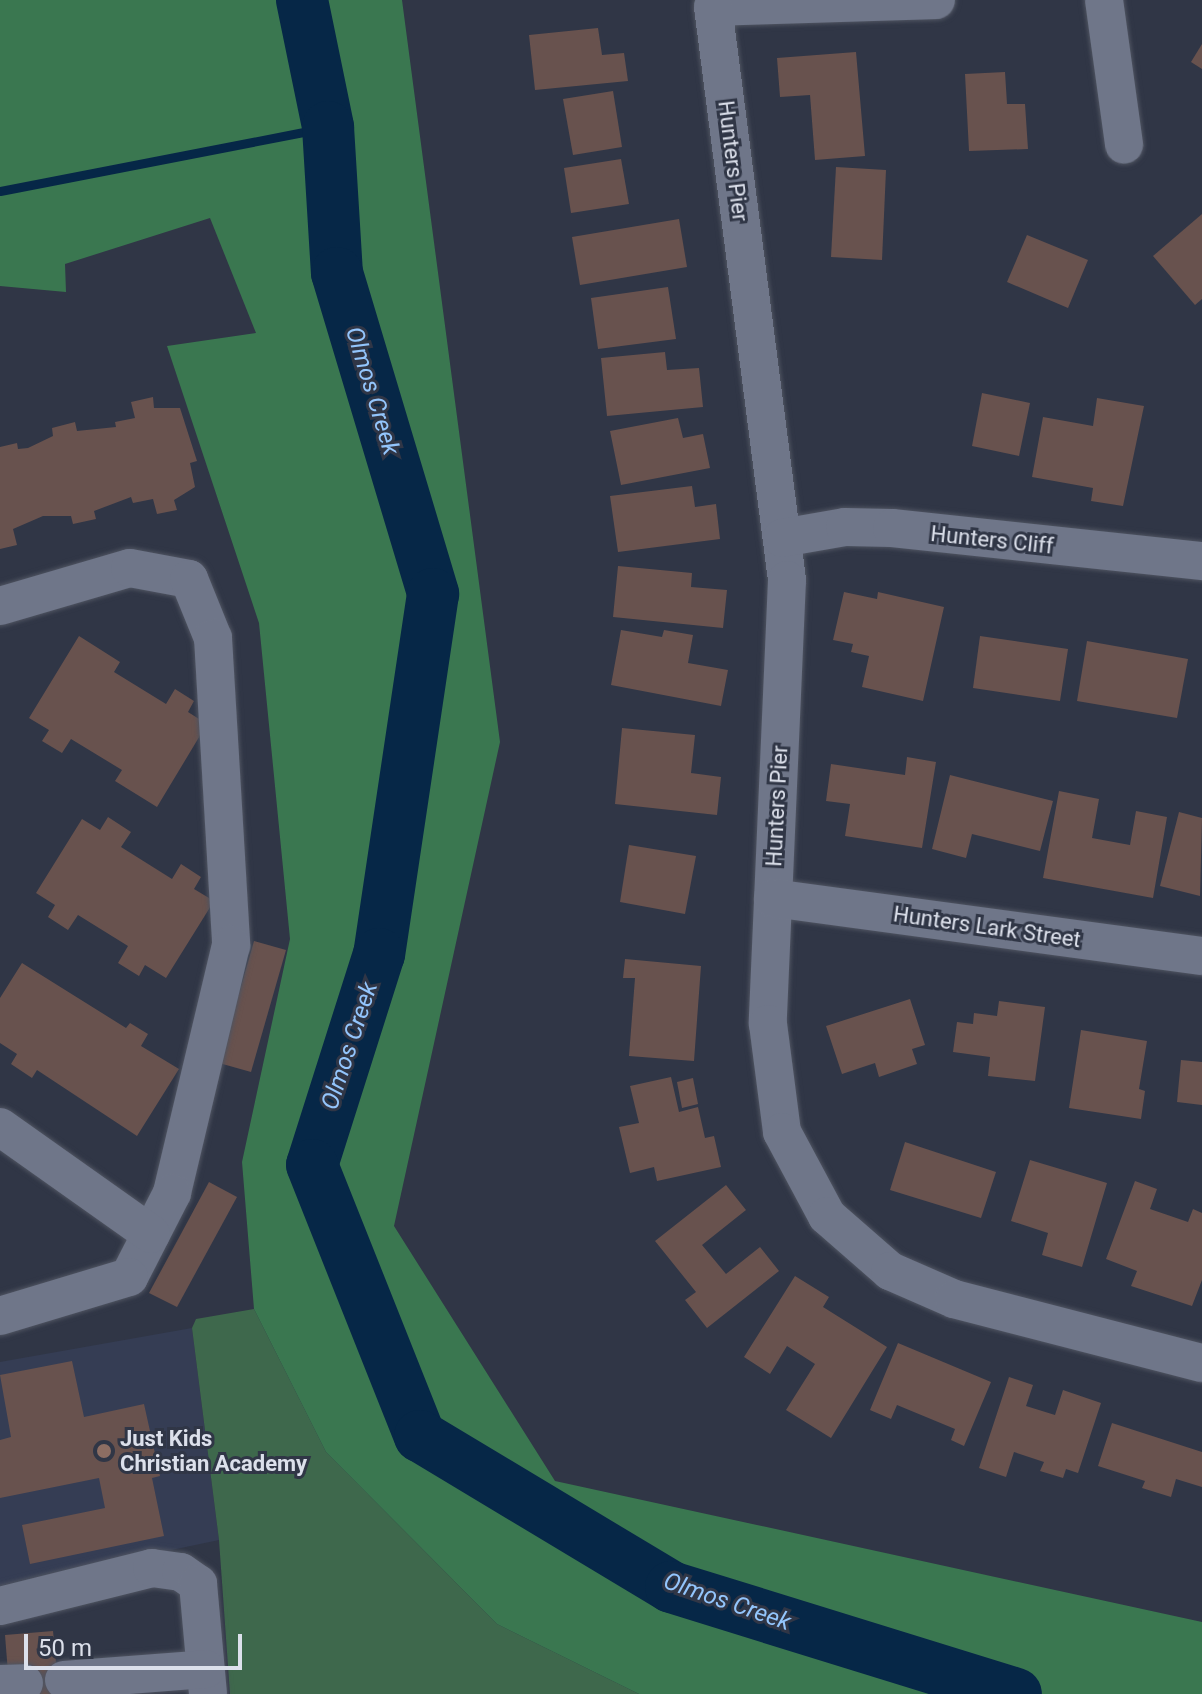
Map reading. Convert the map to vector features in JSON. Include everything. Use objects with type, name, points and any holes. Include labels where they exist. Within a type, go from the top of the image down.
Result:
[{"type":"street","name":"Hunters Pier","points":[[936,0],[713,7],[787,580],[768,1051],[782,1132],[827,1216],[890,1271],[954,1299],[1188,1359]]},
{"type":"street","points":[[1104,0],[1124,145]]},
{"type":"street","name":"Hunters Cliff","points":[[782,538],[845,527],[892,528],[1202,561]]},
{"type":"street","points":[[0,606],[130,568],[189,579],[213,638],[231,945],[172,1193],[129,1277],[0,1316]]},
{"type":"street","name":"Hunters Lark Street","points":[[773,898],[1202,956]]},
{"type":"street","points":[[0,1127],[151,1234]]},
{"type":"street","points":[[0,1606],[152,1568],[181,1572],[198,1584],[207,1681],[64,1680]]},
{"type":"shaded area","name":"Just Kids Christian Academy","points":[[192,1328],[219,1540],[0,1586],[0,1362]]},
{"type":"green space","points":[[0,0],[402,0],[500,742],[394,1226],[555,1481],[1202,1622],[1202,1694],[639,1694],[497,1624],[326,1452],[254,1309],[242,1162],[290,939],[259,623],[167,346],[256,333],[210,218],[65,264],[66,292],[0,286]]},
{"type":"green space","points":[[254,1309],[326,1452],[497,1624],[639,1694],[230,1694],[219,1540],[192,1328],[196,1319]]},
{"type":"building","points":[[598,28],[602,55],[624,53],[628,81],[535,90],[529,35]]},
{"type":"building","points":[[1202,44],[1202,69],[1191,62]]},
{"type":"building","points":[[856,52],[865,156],[815,160],[810,95],[780,97],[777,58]]},
{"type":"building","points":[[1005,72],[1007,104],[1025,104],[1028,149],[969,151],[965,74]]},
{"type":"building","points":[[613,91],[622,147],[573,155],[563,99]]},
{"type":"building","points":[[621,159],[629,204],[571,213],[564,168]]},
{"type":"building","points":[[836,167],[886,170],[882,260],[831,257]]},
{"type":"building","points":[[1202,214],[1202,299],[1195,305],[1153,256]]},
{"type":"building","points":[[679,219],[687,267],[580,285],[572,237]]},
{"type":"building","points":[[1027,235],[1088,260],[1068,308],[1007,282]]},
{"type":"building","points":[[668,287],[676,339],[598,349],[591,298]]},
{"type":"building","points":[[665,352],[667,370],[699,368],[703,407],[607,416],[601,358]]},
{"type":"building","points":[[982,393],[1030,403],[1019,456],[972,446]]},
{"type":"building","points":[[153,397],[154,408],[180,408],[197,461],[190,463],[195,487],[174,500],[177,510],[157,514],[153,499],[133,503],[131,497],[94,511],[96,519],[73,524],[71,516],[43,516],[13,529],[17,545],[0,549],[0,447],[17,443],[18,449],[28,448],[53,436],[52,428],[75,422],[77,431],[116,427],[115,422],[135,418],[131,402]]},
{"type":"building","points":[[1097,398],[1144,406],[1123,506],[1091,501],[1093,488],[1032,477],[1043,417],[1093,426]]},
{"type":"building","points":[[678,418],[683,438],[703,434],[710,468],[621,485],[610,431]]},
{"type":"building","points":[[692,486],[695,507],[716,504],[720,539],[618,552],[610,496]]},
{"type":"building","points":[[618,566],[692,573],[691,587],[727,590],[723,628],[613,617]]},
{"type":"building","points":[[844,592],[877,599],[878,592],[944,607],[923,701],[862,687],[869,656],[851,652],[853,644],[833,640]]},
{"type":"building","points":[[621,630],[662,637],[664,630],[693,635],[688,663],[728,670],[721,706],[611,685]]},
{"type":"building","points":[[79,636],[120,662],[114,672],[166,704],[175,689],[194,701],[188,712],[207,724],[157,807],[115,781],[122,770],[71,739],[62,753],[42,741],[49,730],[29,718]]},
{"type":"building","points":[[980,636],[1068,649],[1060,701],[973,688]]},
{"type":"building","points":[[1087,641],[1188,659],[1177,718],[1077,701]]},
{"type":"building","points":[[622,728],[695,735],[691,773],[721,777],[717,815],[615,804]]},
{"type":"building","points":[[907,757],[936,762],[922,848],[845,836],[850,804],[826,801],[831,764],[905,775]]},
{"type":"building","points":[[950,775],[1053,801],[1040,851],[972,834],[966,858],[932,849]]},
{"type":"building","points":[[1059,791],[1099,799],[1092,838],[1130,845],[1136,811],[1167,817],[1153,898],[1043,878]]},
{"type":"building","points":[[1179,812],[1202,818],[1200,896],[1160,886]]},
{"type":"building","points":[[108,817],[131,832],[121,847],[172,879],[181,864],[201,877],[194,889],[214,901],[166,978],[145,965],[139,976],[118,963],[128,946],[78,915],[68,930],[48,917],[55,905],[36,893],[82,819],[100,830]]},
{"type":"building","points":[[629,845],[696,856],[685,914],[620,902]]},
{"type":"building","points":[[254,941],[286,950],[251,1072],[219,1063]]},
{"type":"building","points":[[625,959],[701,966],[694,1061],[629,1056],[635,978],[623,978]]},
{"type":"building","points":[[22,963],[126,1028],[130,1023],[148,1034],[141,1046],[179,1069],[137,1136],[37,1070],[32,1078],[11,1064],[17,1054],[0,1043],[0,998]]},
{"type":"building","points":[[910,999],[925,1045],[912,1049],[917,1064],[879,1077],[875,1063],[842,1074],[826,1026]]},
{"type":"building","points":[[999,1001],[1045,1007],[1035,1081],[988,1076],[990,1057],[953,1052],[957,1022],[973,1024],[974,1013],[997,1016]]},
{"type":"building","points":[[1081,1030],[1147,1041],[1139,1089],[1145,1091],[1141,1119],[1069,1108]]},
{"type":"building","points":[[1181,1060],[1202,1062],[1202,1105],[1177,1102]]},
{"type":"building","points":[[671,1077],[679,1112],[698,1107],[705,1138],[714,1136],[721,1167],[657,1181],[654,1167],[630,1173],[619,1127],[639,1123],[630,1086]]},
{"type":"building","points":[[693,1078],[698,1104],[682,1108],[677,1082]]},
{"type":"building","points":[[905,1142],[996,1172],[981,1218],[890,1190]]},
{"type":"building","points":[[1030,1160],[1107,1183],[1082,1267],[1042,1255],[1048,1233],[1011,1221]]},
{"type":"building","points":[[1135,1181],[1157,1189],[1150,1209],[1188,1222],[1193,1209],[1202,1213],[1202,1280],[1192,1306],[1131,1286],[1137,1271],[1106,1259]]},
{"type":"building","points":[[209,1182],[237,1197],[177,1307],[149,1293]]},
{"type":"building","points":[[726,1185],[746,1210],[702,1245],[726,1274],[760,1247],[779,1271],[707,1328],[685,1300],[696,1292],[655,1241]]},
{"type":"building","points":[[795,1276],[829,1297],[823,1307],[887,1347],[831,1438],[786,1410],[815,1364],[787,1346],[770,1374],[744,1357]]},
{"type":"building","points":[[898,1343],[991,1382],[964,1446],[951,1440],[955,1429],[897,1405],[891,1419],[870,1410]]},
{"type":"building","points":[[72,1361],[84,1417],[144,1404],[160,1476],[152,1478],[164,1536],[30,1564],[22,1525],[105,1508],[99,1478],[0,1498],[0,1440],[11,1437],[0,1375]]},
{"type":"building","points":[[1009,1377],[1033,1385],[1026,1406],[1055,1415],[1063,1390],[1101,1403],[1078,1473],[1066,1469],[1063,1478],[1040,1471],[1044,1462],[1014,1452],[1006,1477],[979,1468]]},
{"type":"building","points":[[1112,1423],[1202,1452],[1202,1487],[1176,1479],[1171,1497],[1142,1488],[1145,1481],[1098,1466]]},
{"type":"building","points":[[53,1631],[59,1694],[29,1694],[8,1673],[5,1635]]},
{"type":"waterway","name":"Olmos Creek","points":[[302,0],[328,127],[337,273],[433,594],[379,954],[312,1165],[420,1436],[671,1587],[1016,1694]]},
{"type":"waterway","points":[[0,191],[328,127]]},
{"type":"place","name":"Just Kids Christian Academy","points":[[104,1451]]}]
